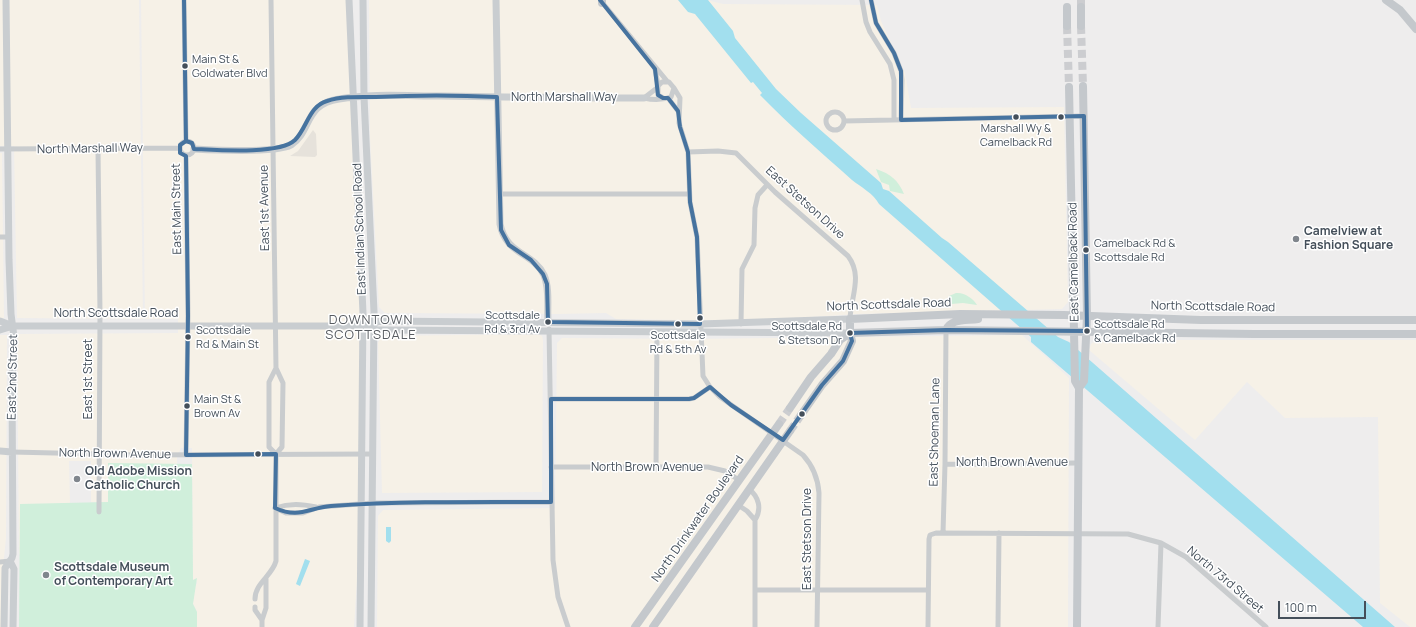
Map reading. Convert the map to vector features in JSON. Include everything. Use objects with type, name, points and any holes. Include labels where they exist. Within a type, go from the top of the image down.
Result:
[{"type":"main road","name":"East 2nd Street","points":[[4,627],[5,568],[10,561],[12,554],[12,385],[14,337],[9,237],[6,0]]},
{"type":"main road","name":"East Indian School Road","points":[[349,0],[360,226],[363,326],[360,627]]},
{"type":"main road","name":"East Indian School Road","points":[[363,0],[364,97],[371,226],[374,321],[371,627]]},
{"type":"main road","points":[[496,0],[500,224],[505,240],[514,249],[537,266],[546,280],[548,322]]},
{"type":"main road","points":[[1386,0],[1400,10],[1416,29]]},
{"type":"main road","points":[[1067,7],[1067,26]]},
{"type":"main road","points":[[1081,7],[1081,26]]},
{"type":"main road","name":"East Camelback Road","points":[[1076,627],[1079,388],[1084,381],[1087,331],[1083,86]]},
{"type":"main road","name":"East Camelback Road","points":[[1069,87],[1074,381],[1079,388]]},
{"type":"main road","name":"North Marshall Way","points":[[194,149],[274,149],[292,144],[315,110],[324,102],[354,98],[644,98]]},
{"type":"main road","points":[[360,226],[371,226]]},
{"type":"main road","name":"North Scottsdale Road","points":[[363,326],[374,321],[741,324],[923,315],[1074,315],[1201,320],[1416,320]]},
{"type":"main road","points":[[946,330],[949,325],[954,322],[977,319],[990,315]]},
{"type":"main road","points":[[801,415],[822,385],[843,361],[852,341],[850,333],[850,319]]},
{"type":"main road","name":"North Scottsdale Road","points":[[0,321],[13,326]]},
{"type":"main road","name":"North Scottsdale Road","points":[[0,330],[13,326],[276,325],[363,326],[374,330],[657,333],[850,333],[946,330],[1053,331],[1074,335],[1087,331],[1254,334],[1416,334]]},
{"type":"main road","points":[[790,408],[811,377],[831,354],[840,340],[850,333]]},
{"type":"main road","name":"North Drinkwater Boulevard","points":[[635,627],[779,424]]},
{"type":"main road","name":"North Drinkwater Boulevard","points":[[653,627],[790,431]]},
{"type":"main road","name":"North Brown Avenue","points":[[0,451],[12,452]]},
{"type":"main road","name":"East 2nd Street","points":[[10,561],[14,569],[14,627]]},
{"type":"street","points":[[184,0],[186,141]]},
{"type":"street","name":"East 1st Avenue","points":[[255,599],[255,591],[266,579],[276,561],[276,454],[282,447],[283,383],[276,368],[272,0]]},
{"type":"street","points":[[862,0],[866,22],[890,64],[894,80],[894,120]]},
{"type":"street","points":[[872,0],[876,23],[899,65],[902,80],[901,120]]},
{"type":"street","points":[[551,399],[689,399],[694,398],[710,387],[702,370],[697,237],[689,194],[688,152],[680,127],[678,111],[680,98],[672,84],[667,81],[658,70],[655,69],[602,1]]},
{"type":"street","points":[[655,69],[658,94],[666,98],[678,111]]},
{"type":"street","points":[[644,98],[662,82],[667,81]]},
{"type":"street","points":[[666,98],[673,94],[674,88]]},
{"type":"street","name":"North Marshall Way","points":[[644,98],[666,98]]},
{"type":"street","points":[[844,121],[1084,116]]},
{"type":"street","points":[[186,141],[192,143],[194,149],[192,154],[186,156],[180,152],[179,148],[181,143],[186,141]]},
{"type":"street","name":"North Marshall Way","points":[[0,149],[98,150],[179,148]]},
{"type":"street","name":"East 1st Street","points":[[98,150],[100,326],[99,512]]},
{"type":"street","name":"East Stetson Drive","points":[[688,152],[718,151],[736,153],[767,184],[848,256],[854,264],[857,275],[850,319]]},
{"type":"street","name":"East Main Street","points":[[186,156],[188,326],[186,455]]},
{"type":"street","points":[[741,324],[742,269],[754,245],[755,208],[758,195],[767,184]]},
{"type":"street","points":[[499,194],[689,194]]},
{"type":"street","points":[[0,237],[9,237]]},
{"type":"street","points":[[548,322],[551,399],[551,502],[554,570],[558,597],[568,627]]},
{"type":"street","name":"East Shoeman Lane","points":[[943,533],[946,464],[946,330]]},
{"type":"street","points":[[656,468],[657,333]]},
{"type":"street","name":"East 1st Avenue","points":[[276,368],[269,382],[269,447],[276,454]]},
{"type":"street","name":"East Stetson Drive","points":[[710,387],[720,397],[783,440],[808,461],[818,484],[817,627]]},
{"type":"street","name":"North Brown Avenue","points":[[12,452],[186,455],[373,454]]},
{"type":"street","name":"North Brown Avenue","points":[[946,464],[996,466],[1030,463],[1078,463]]},
{"type":"street","name":"North Brown Avenue","points":[[551,467],[717,468],[739,480]]},
{"type":"street","points":[[749,490],[758,498],[758,515],[755,520],[755,627]]},
{"type":"street","points":[[275,508],[286,513],[303,513],[317,508],[373,503],[551,502]]},
{"type":"street","points":[[275,508],[287,504],[304,504],[317,508]]},
{"type":"street","points":[[738,505],[747,510],[755,520]]},
{"type":"street","name":"North 73rd Street","points":[[928,590],[930,535],[943,533],[1128,534],[1161,543],[1186,557],[1266,627]]},
{"type":"street","points":[[998,533],[998,627]]},
{"type":"street","points":[[1158,627],[1161,543]]},
{"type":"street","points":[[0,562],[10,561]]},
{"type":"street","name":"East 1st Avenue","points":[[262,627],[262,620],[266,608],[266,579]]},
{"type":"street","points":[[756,590],[928,590],[928,627]]},
{"type":"street","name":"East 1st Avenue","points":[[255,607],[255,610],[262,620]]},
{"type":"shaded area","points":[[0,0],[139,0],[143,319],[17,318],[14,146],[0,146]]},
{"type":"shaded area","points":[[141,0],[347,0],[360,312],[358,563],[354,627],[197,627],[197,612],[193,604],[194,589],[197,583],[196,579],[193,580],[192,448],[181,448],[177,457],[177,503],[91,502],[91,461],[69,461],[70,503],[52,504],[21,556],[19,553],[17,334],[178,333],[178,319],[145,319]]},
{"type":"shaded area","points":[[369,0],[707,0],[723,4],[877,5],[881,21],[905,73],[911,108],[1064,107],[1068,302],[1062,309],[857,314],[749,321],[616,319],[606,313],[385,313],[379,307],[370,138]]},
{"type":"shaded area","points":[[0,153],[2,153],[4,318],[0,318]]},
{"type":"shaded area","points":[[538,334],[542,336],[543,340],[542,492],[382,493],[378,343],[381,336]]},
{"type":"shaded area","points":[[0,335],[7,335],[6,538],[3,568],[2,627],[0,627]]},
{"type":"shaded area","points":[[1022,335],[1069,378],[1068,627],[377,627],[378,516],[383,510],[555,508],[557,343],[562,338],[690,339]]},
{"type":"shaded area","points":[[1096,340],[1416,340],[1416,627],[1410,627],[1380,603],[1378,417],[1285,418],[1247,382],[1195,440],[1089,350],[1091,344]]},
{"type":"green space","points":[[876,169],[893,178],[904,194],[890,191],[889,185],[881,182]]},
{"type":"green space","points":[[956,293],[968,296],[974,300],[977,305],[963,303],[951,304],[949,296]]},
{"type":"green space","points":[[108,463],[192,464],[193,580],[197,578],[193,604],[197,612],[197,627],[19,627],[20,504],[108,502]]},
{"type":"sand","points":[[313,130],[316,134],[317,155],[315,157],[290,156],[298,151]]},
{"type":"water","points":[[678,0],[708,0],[733,31],[735,38],[776,89],[801,113],[881,183],[883,189],[889,191],[1058,337],[1069,342],[1395,627],[1363,627],[1031,342],[1031,337],[879,204],[871,194],[852,180],[771,106],[760,95],[762,93],[753,82],[751,83],[695,14],[688,12]]},
{"type":"water","points":[[386,527],[391,527],[391,541],[389,543],[386,541]]},
{"type":"water","points":[[305,559],[310,561],[300,586],[296,584]]},
{"type":"tunnel","points":[[1081,0],[1081,7]]},
{"type":"tunnel","points":[[1067,26],[1069,87]]},
{"type":"tunnel","points":[[1081,26],[1083,86]]},
{"type":"tunnel","points":[[779,424],[790,408]]},
{"type":"tunnel","points":[[790,431],[801,415]]},
{"type":"transit line","points":[[184,0],[186,141]]},
{"type":"transit line","points":[[600,0],[655,69],[658,95],[663,98],[668,98],[678,111],[680,127],[688,152],[690,202],[697,237],[700,324],[548,322],[547,284],[543,274],[531,260],[509,245],[501,230],[497,97],[421,96],[351,97],[333,99],[316,108],[312,112],[299,135],[295,140],[287,145],[262,150],[231,151],[194,149],[192,143],[186,141],[180,145],[180,153],[186,156],[188,316],[186,455],[276,454],[275,508],[291,513],[331,506],[386,503],[551,502],[551,399],[689,399],[694,398],[710,387],[731,405],[783,440],[822,385],[843,361],[852,341],[850,333],[946,330],[1087,331],[1084,116],[901,120],[901,71],[894,53],[876,23],[871,0]]},
{"type":"place","name":"Main St & Goldwater Blvd","points":[[185,66]]},
{"type":"place","name":"Marshall Wy & Camelback Rd","points":[[1016,117]]},
{"type":"place","name":"Camelview at Fashion Square","points":[[1296,239]]},
{"type":"place","name":"Camelback Rd & Scottsdale Rd","points":[[1086,250]]},
{"type":"place","name":"Scottsdale Rd & 3rd Av","points":[[548,322]]},
{"type":"place","name":"Scottsdale Rd & 5th Av","points":[[678,324]]},
{"type":"place","name":"Scottsdale Rd & Camelback Rd","points":[[1087,331]]},
{"type":"place","name":"Scottsdale Rd & Stetson Dr","points":[[850,333]]},
{"type":"place","name":"Scottsdale Rd & Main St","points":[[188,337]]},
{"type":"place","name":"Main St & Brown Av","points":[[187,406]]},
{"type":"place","name":"Old Adobe Mission Catholic Church","points":[[77,479]]},
{"type":"place","name":"Scottsdale Museum of Contemporary Art","points":[[46,575]]},
{"type":"district","name":"DOWNTOWN SCOTTSDALE","points":[[371,328]]}]
